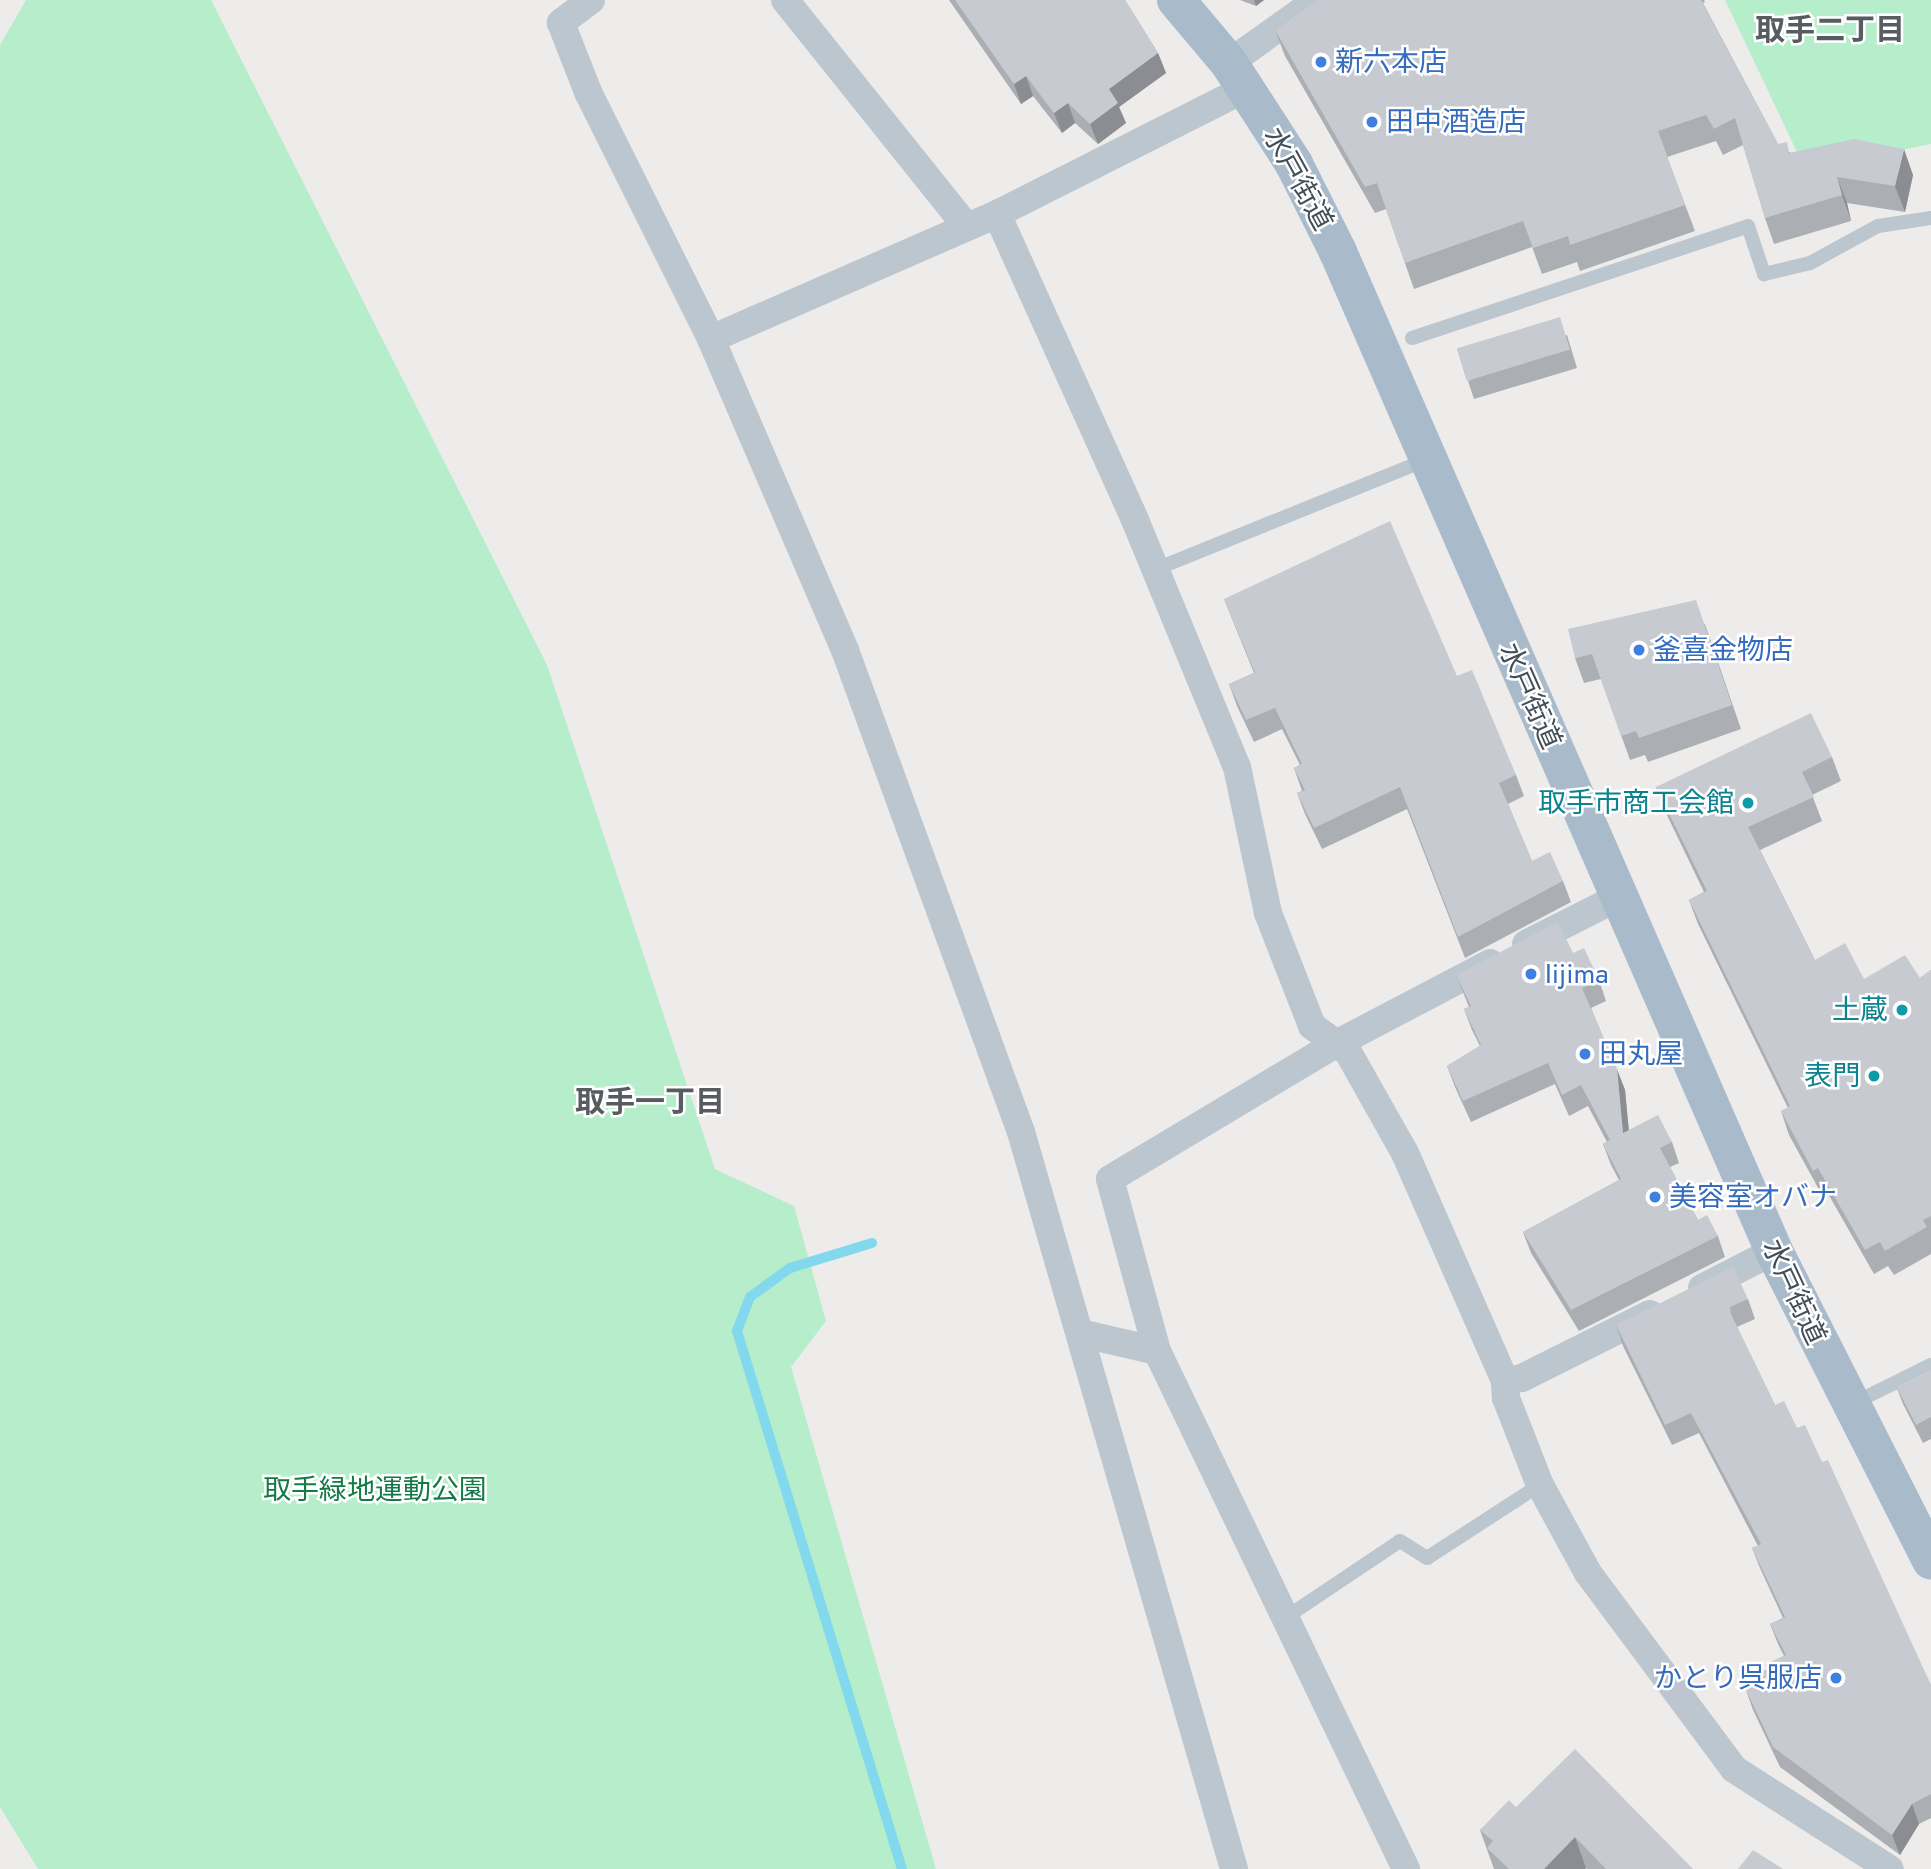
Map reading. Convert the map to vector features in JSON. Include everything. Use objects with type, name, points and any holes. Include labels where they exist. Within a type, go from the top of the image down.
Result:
[{"type":"main road","name":"水戸街道","points":[[1176,0],[1237,76],[1305,186],[1430,459],[1774,1251],[1849,1405],[1931,1560]]},
{"type":"street","points":[[592,0],[561,23],[588,92],[711,339],[845,650],[1021,1132],[1084,1334],[1234,1869]]},
{"type":"street","points":[[785,0],[967,227]]},
{"type":"street","points":[[711,339],[997,214],[1237,76],[1317,0]]},
{"type":"street","points":[[997,214],[1156,569],[1237,767],[1268,913],[1312,1026],[1348,1052],[1405,1153],[1505,1381],[1506,1398],[1540,1485],[1588,1573],[1734,1769],[1890,1869]]},
{"type":"street","points":[[1406,1869],[1282,1620],[1157,1351],[1110,1179],[1336,1044],[1619,897]]},
{"type":"street","points":[[1505,1381],[1522,1378],[1774,1251]]},
{"type":"street","points":[[1084,1334],[1157,1351]]},
{"type":"lane","points":[[1412,338],[1748,226],[1763,274],[1810,263],[1878,226],[1931,218]]},
{"type":"lane","points":[[1156,569],[1430,459]]},
{"type":"lane","points":[[1849,1405],[1931,1365]]},
{"type":"lane","points":[[1282,1620],[1400,1541],[1427,1558],[1540,1485]]},
{"type":"green space","name":"取手緑地運動公園","points":[[26,0],[211,0],[547,665],[715,1169],[794,1206],[826,1321],[791,1367],[936,1869],[38,1869],[0,1807],[0,45]]},
{"type":"green space","points":[[1725,0],[1931,0],[1931,144],[1805,169]]},
{"type":"building","points":[[955,0],[1125,0],[1158,53],[1109,89],[1118,103],[1090,124],[1068,103],[1054,113],[1026,76],[1014,84]]},
{"type":"building","points":[[1317,0],[1701,0],[1778,144],[1787,142],[1789,153],[1854,139],[1904,149],[1895,186],[1837,177],[1842,195],[1765,218],[1735,118],[1714,129],[1706,115],[1658,131],[1685,205],[1570,245],[1568,236],[1533,248],[1523,221],[1405,263],[1377,183],[1365,187],[1275,30]]},
{"type":"building","points":[[1560,317],[1570,350],[1467,381],[1457,349]]},
{"type":"building","points":[[1390,521],[1457,676],[1472,670],[1516,775],[1499,783],[1532,861],[1550,852],[1563,881],[1458,937],[1400,787],[1314,828],[1297,793],[1305,790],[1294,768],[1302,764],[1275,708],[1246,720],[1229,684],[1255,673],[1224,599]]},
{"type":"building","points":[[1696,600],[1732,705],[1639,738],[1636,731],[1621,736],[1592,654],[1575,658],[1568,629]]},
{"type":"building","points":[[1811,713],[1832,757],[1802,772],[1814,797],[1748,827],[1815,960],[1845,943],[1864,979],[1905,955],[1920,978],[1931,970],[1931,1216],[1923,1220],[1927,1227],[1885,1251],[1880,1242],[1865,1250],[1818,1168],[1813,1171],[1781,1111],[1790,1106],[1689,900],[1707,891],[1656,787]]},
{"type":"building","points":[[1558,922],[1573,953],[1584,948],[1599,980],[1582,988],[1617,1069],[1623,1133],[1658,1115],[1672,1142],[1660,1148],[1698,1220],[1707,1215],[1718,1236],[1571,1310],[1523,1232],[1621,1179],[1603,1144],[1610,1140],[1581,1085],[1562,1095],[1548,1063],[1463,1101],[1447,1066],[1481,1045],[1464,1009],[1471,1006],[1456,975]]},
{"type":"building","points":[[1733,1267],[1748,1299],[1730,1307],[1731,1314],[1775,1405],[1784,1401],[1797,1428],[1805,1425],[1822,1462],[1828,1460],[1931,1685],[1931,1794],[1912,1804],[1892,1835],[1773,1747],[1746,1690],[1756,1686],[1752,1677],[1769,1669],[1766,1664],[1786,1655],[1770,1624],[1785,1617],[1752,1548],[1761,1544],[1691,1413],[1665,1425],[1616,1325]]},
{"type":"building","points":[[1931,1369],[1931,1417],[1916,1425],[1896,1386]]},
{"type":"building","points":[[1575,1749],[1693,1869],[1606,1869],[1575,1837],[1544,1869],[1509,1869],[1487,1848],[1493,1841],[1480,1830],[1509,1800],[1516,1807]]},
{"type":"building","points":[[1753,1850],[1783,1869],[1738,1869]]},
{"type":"waterway","points":[[872,1243],[790,1268],[750,1297],[737,1331],[902,1869]]},
{"type":"place","name":"新六本店","points":[[1321,62]]},
{"type":"place","name":"田中酒造店","points":[[1372,122]]},
{"type":"place","name":"釜喜金物店","points":[[1639,650]]},
{"type":"place","name":"取手市商工会館","points":[[1748,803]]},
{"type":"place","name":"Iijima","points":[[1531,974]]},
{"type":"place","name":"土蔵","points":[[1902,1010]]},
{"type":"place","name":"田丸屋","points":[[1585,1054]]},
{"type":"place","name":"表門","points":[[1874,1076]]},
{"type":"place","name":"美容室オバナ","points":[[1655,1197]]},
{"type":"place","name":"かとり呉服店","points":[[1836,1678]]},
{"type":"district","name":"取手二丁目","points":[[1830,30]]},
{"type":"district","name":"取手一丁目","points":[[650,1102]]}]
